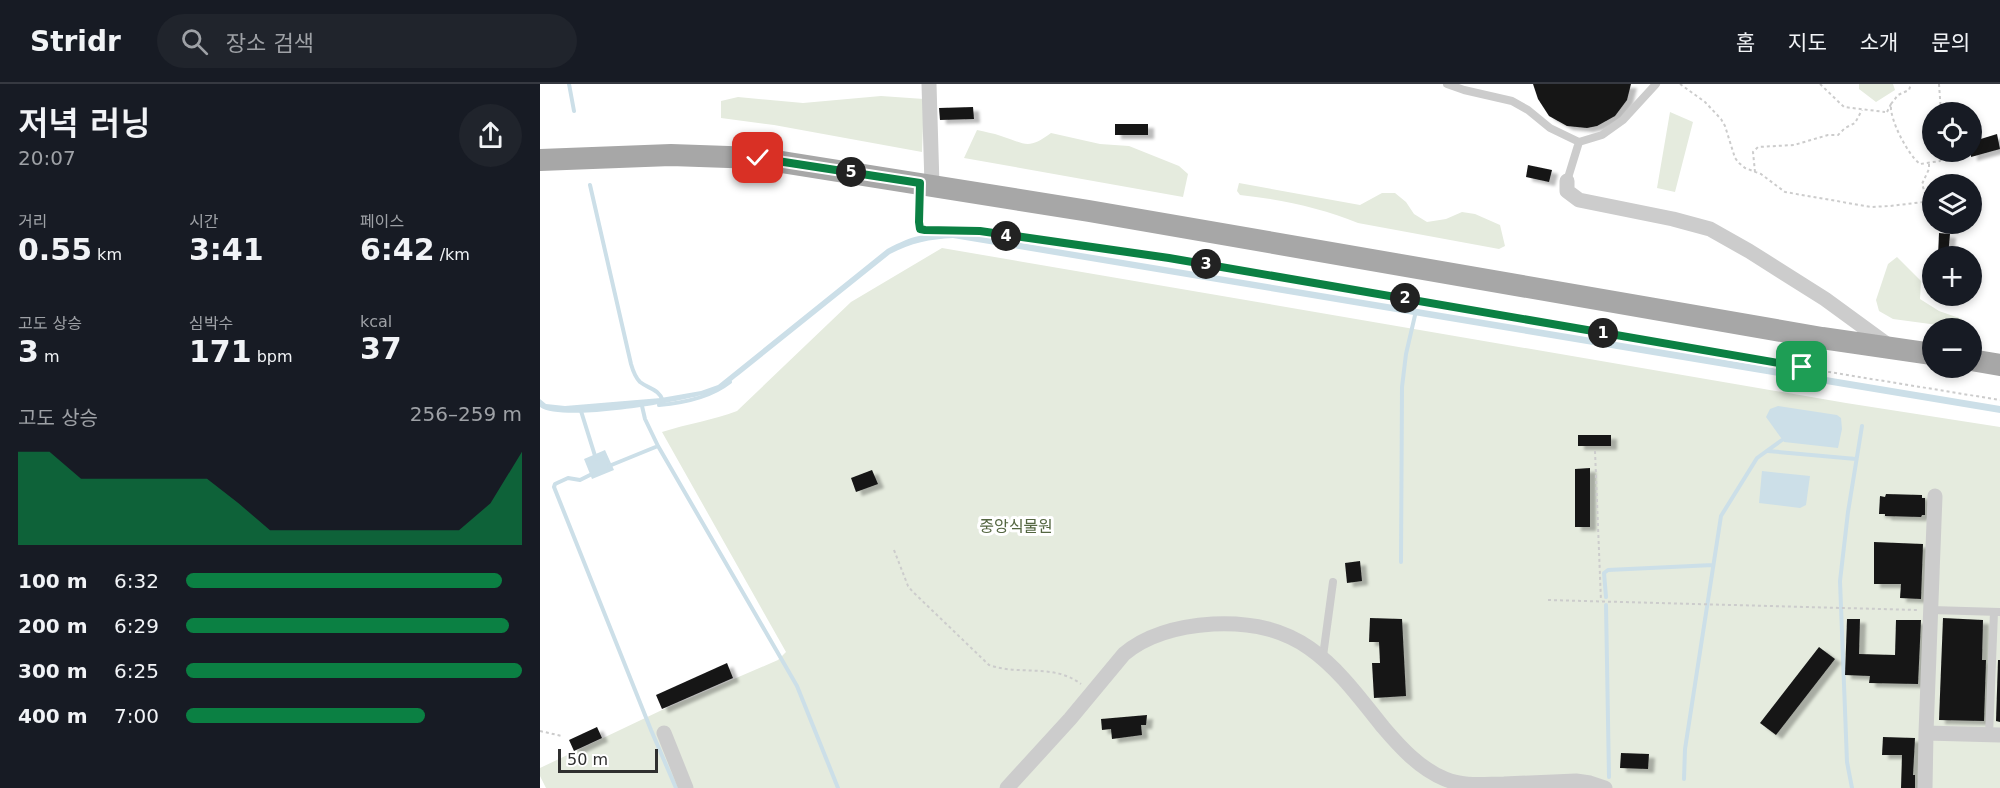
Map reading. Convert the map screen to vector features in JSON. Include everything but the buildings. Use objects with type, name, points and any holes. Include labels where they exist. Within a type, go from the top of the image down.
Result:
[{"type":"main road","points":[[540,160],[671,155],[758,158],[926,184],[1810,336],[1922,353]]},
{"type":"main road","points":[[1982,362],[2000,364]]},
{"type":"street","points":[[926,184],[929,84]]},
{"type":"street","points":[[1567,181],[1567,191],[1579,200],[1710,229],[1825,299],[1893,349]]},
{"type":"street","points":[[1925,788],[1935,496]]},
{"type":"street","points":[[1007,788],[1124,654],[1133,647],[1173,629],[1221,624],[1269,629],[1302,643],[1323,656],[1395,741],[1411,757],[1432,773],[1446,780],[1461,784],[1527,786],[1576,781],[1605,788]]},
{"type":"street","points":[[1926,733],[1994,735]]},
{"type":"street","points":[[664,734],[686,788]]},
{"type":"lane","points":[[1447,84],[1512,101],[1528,110],[1550,128],[1579,142],[1602,135],[1623,120],[1656,84]]},
{"type":"lane","points":[[1567,181],[1579,142]]},
{"type":"lane","points":[[1323,656],[1334,582]]},
{"type":"lane","points":[[1931,610],[1997,612],[1994,735]]},
{"type":"path","points":[[1680,84],[1705,102],[1721,119],[1735,158],[1745,168],[1768,179],[1785,192],[1871,207],[1922,202]]},
{"type":"path","points":[[1820,84],[1844,107],[1889,113]]},
{"type":"path","points":[[1911,84],[1909,90],[1896,97],[1889,113],[1911,154],[1920,164],[1936,162]]},
{"type":"path","points":[[1939,84],[1940,102]]},
{"type":"path","points":[[1755,172],[1753,152],[1755,148],[1794,145],[1828,135],[1838,135],[1855,123],[1862,110]]},
{"type":"path","points":[[1927,174],[1929,164]]},
{"type":"path","points":[[926,184],[919,222],[920,229],[980,231],[1169,258],[1725,355],[2000,400]]},
{"type":"path","points":[[1596,452],[1601,601]]},
{"type":"path","points":[[894,550],[912,591],[989,665],[1002,670],[1059,672],[1075,680],[1092,693]]},
{"type":"path","points":[[1548,600],[1931,610]]},
{"type":"path","points":[[540,730],[562,736]]},
{"type":"green space","points":[[1859,84],[1893,84],[1895,90],[1876,102],[1859,89]]},
{"type":"green space","points":[[881,96],[924,99],[922,152],[774,125],[721,118],[721,101],[738,97],[803,103]]},
{"type":"green space","points":[[1670,112],[1693,122],[1675,192],[1657,188]]},
{"type":"green space","points":[[977,130],[1027,144],[1037,142],[1051,133],[1100,144],[1129,146],[1179,166],[1188,174],[1183,197],[964,158]]},
{"type":"green space","points":[[1239,183],[1360,205],[1382,193],[1395,193],[1406,202],[1414,214],[1427,222],[1446,219],[1462,212],[1475,214],[1500,225],[1505,246],[1499,249],[1358,223],[1300,205],[1240,195],[1237,191]]},
{"type":"green space","name":"중앙식물원","points":[[942,248],[1846,403],[2000,427],[2000,788],[546,788],[540,776],[540,768],[662,710],[778,660],[786,652],[662,432],[737,411],[851,302]]},
{"type":"green space","points":[[1897,257],[1921,281],[1922,306],[1931,306],[1959,318],[1922,318],[1922,323],[1893,319],[1879,311],[1876,300],[1888,264]]},
{"type":"shaded area","points":[[952,233],[2000,406],[2000,413],[953,238],[921,242],[890,254],[716,391],[676,401],[597,412],[572,413],[540,407],[540,399],[546,404],[565,406],[661,398],[701,391],[718,385],[887,249],[918,236]]},
{"type":"shaded area","points":[[1778,406],[1837,415],[1841,418],[1842,429],[1838,448],[1784,442],[1766,417],[1770,409]]},
{"type":"shaded area","points":[[605,450],[614,470],[592,479],[584,459]]},
{"type":"shaded area","points":[[1762,471],[1810,476],[1806,505],[1800,508],[1759,503]]},
{"type":"waterway","points":[[569,84],[574,111]]},
{"type":"waterway","points":[[590,185],[635,376],[656,392],[663,401]]},
{"type":"waterway","points":[[1401,562],[1402,387],[1406,354],[1416,311]]},
{"type":"waterway","points":[[659,405],[696,398],[714,392],[730,382]]},
{"type":"waterway","points":[[642,406],[645,419],[658,446],[797,686],[838,788]]},
{"type":"waterway","points":[[581,411],[596,459]]},
{"type":"waterway","points":[[1852,788],[1847,762],[1840,581],[1862,426]]},
{"type":"waterway","points":[[1684,779],[1685,749],[1721,516],[1757,458],[1782,440]]},
{"type":"waterway","points":[[609,466],[658,446]]},
{"type":"waterway","points":[[1768,451],[1856,459]]},
{"type":"waterway","points":[[594,473],[580,480],[568,478],[555,484],[554,487],[676,788]]},
{"type":"waterway","points":[[1606,597],[1604,573],[1608,570],[1713,565]]},
{"type":"waterway","points":[[1606,605],[1609,777]]},
{"type":"route","points":[[758,158],[920,183],[920,229],[980,231],[1169,258],[1802,367]]}]
